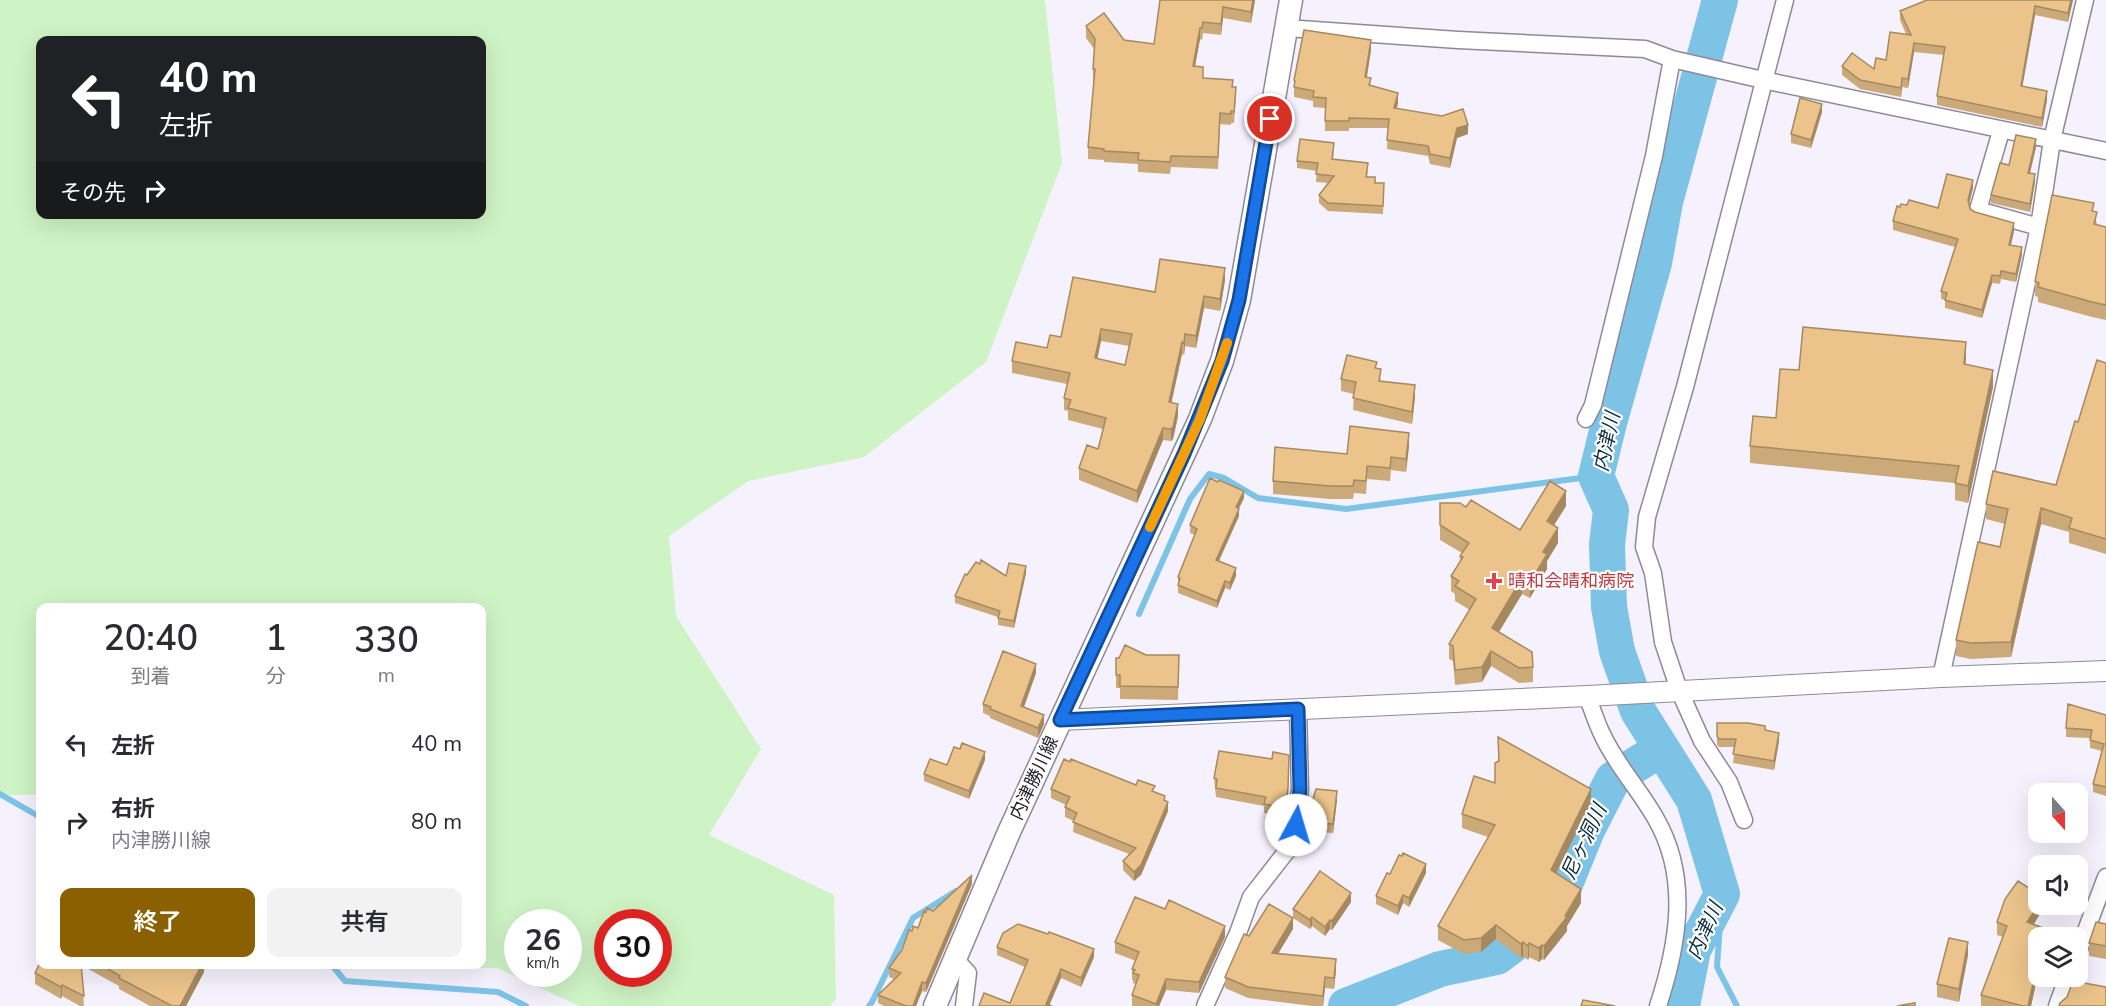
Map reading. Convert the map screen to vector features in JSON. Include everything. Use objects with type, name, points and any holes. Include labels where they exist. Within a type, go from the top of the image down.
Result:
[{"type":"main road","name":"内津勝川線","points":[[935,1006],[1009,832],[1184,454],[1222,361],[1239,300],[1291,0]]},
{"type":"street","points":[[1743,820],[1729,782],[1702,741],[1679,690],[1663,642],[1653,573],[1644,547],[1647,517],[1685,387],[1785,0]]},
{"type":"street","points":[[1941,677],[2039,227],[2052,140],[2085,0]]},
{"type":"street","points":[[1286,28],[1458,40],[1645,49],[1672,59],[1763,80],[2106,151]]},
{"type":"street","points":[[1586,419],[1593,405],[1654,156],[1672,59]]},
{"type":"street","points":[[2001,131],[1977,210],[2039,227]]},
{"type":"street","points":[[1060,720],[2106,671]]},
{"type":"street","points":[[1587,696],[1602,735],[1657,820],[1669,849],[1677,880],[1677,931],[1658,1006]]},
{"type":"street","points":[[1205,1006],[1238,933],[1251,897],[1293,843],[1300,789],[1298,709]]},
{"type":"street","points":[[2087,927],[2106,877]]},
{"type":"street","points":[[955,959],[968,973],[964,1006]]},
{"type":"street","points":[[2057,1006],[2064,987]]},
{"type":"green space","points":[[0,0],[1045,0],[1062,163],[986,362],[864,457],[748,481],[669,536],[676,616],[761,749],[709,835],[834,895],[836,999],[830,1006],[579,1006],[538,987],[582,987],[582,909],[504,909],[504,971],[497,968],[486,968],[486,603],[36,603],[36,795],[0,795]]},
{"type":"building","points":[[1160,0],[1253,0],[1251,12],[1223,7],[1221,24],[1203,22],[1200,28],[1193,66],[1203,67],[1203,78],[1233,80],[1232,87],[1236,87],[1234,112],[1220,113],[1218,157],[1171,156],[1170,162],[1138,160],[1139,153],[1104,151],[1104,149],[1088,147],[1095,69],[1093,69],[1095,39],[1086,26],[1104,13],[1124,40],[1154,44]]},
{"type":"building","points":[[1927,0],[2071,0],[2068,13],[2035,6],[2021,86],[2047,91],[2042,118],[1937,96],[1945,47],[1914,43],[1908,79],[1902,78],[1901,88],[1860,80],[1842,66],[1852,53],[1874,69],[1876,58],[1886,60],[1890,32],[1911,35],[1900,11]]},
{"type":"building","points":[[1304,30],[1371,40],[1365,77],[1371,78],[1369,85],[1398,93],[1394,108],[1442,116],[1463,109],[1468,125],[1457,128],[1450,158],[1430,154],[1428,146],[1387,140],[1389,119],[1349,118],[1349,121],[1325,121],[1326,98],[1313,97],[1314,91],[1294,87]]},
{"type":"building","points":[[1800,98],[1822,104],[1811,140],[1791,134]]},
{"type":"building","points":[[2016,135],[2036,139],[2028,173],[2035,174],[2030,204],[1991,195],[2000,163],[2009,165]]},
{"type":"building","points":[[1300,139],[1334,143],[1332,159],[1368,163],[1366,177],[1375,177],[1375,183],[1384,183],[1383,206],[1328,203],[1319,195],[1334,176],[1316,174],[1318,163],[1297,161]]},
{"type":"building","points":[[1947,174],[1973,180],[1968,200],[1970,209],[2014,223],[2009,245],[2022,247],[2016,274],[2001,271],[2000,276],[1992,275],[1982,310],[1945,300],[1947,293],[1941,291],[1958,239],[1893,221],[1897,206],[1907,205],[1909,200],[1938,208]]},
{"type":"building","points":[[2052,195],[2094,203],[2092,211],[2097,212],[2094,224],[2106,227],[2106,305],[2038,287],[2039,283],[2035,281]]},
{"type":"building","points":[[1160,259],[1225,268],[1220,299],[1204,296],[1196,336],[1185,334],[1169,402],[1178,404],[1173,427],[1163,428],[1137,491],[1079,468],[1087,445],[1098,449],[1106,418],[1068,408],[1071,400],[1064,398],[1070,373],[1012,361],[1016,342],[1047,348],[1050,335],[1061,337],[1073,277],[1155,292]],"holes":[[[1101,329],[1132,334],[1125,365],[1095,358]]]},
{"type":"building","points":[[1803,327],[1966,342],[1964,364],[1993,370],[1968,486],[1955,483],[1959,466],[1750,446],[1753,416],[1776,418],[1780,369],[1799,370]]},
{"type":"building","points":[[1347,355],[1377,362],[1375,368],[1381,369],[1379,381],[1415,385],[1412,412],[1353,398],[1356,382],[1341,379]]},
{"type":"building","points":[[2097,360],[2106,363],[2106,539],[2069,528],[2072,518],[2041,508],[2011,642],[1971,643],[1956,640],[1978,542],[2000,547],[2008,509],[1986,504],[1993,471],[2056,485],[2075,421],[2078,422]]},
{"type":"building","points":[[1350,426],[1409,433],[1406,459],[1391,457],[1390,468],[1367,466],[1366,481],[1354,480],[1353,486],[1273,481],[1275,447],[1347,454]]},
{"type":"building","points":[[1210,478],[1244,491],[1236,507],[1239,509],[1216,560],[1236,568],[1230,583],[1225,581],[1217,601],[1178,585],[1180,578],[1178,577],[1197,529],[1190,525]]},
{"type":"building","points":[[1550,481],[1566,491],[1547,521],[1558,528],[1543,552],[1547,554],[1530,583],[1522,578],[1492,628],[1532,652],[1533,667],[1519,668],[1491,651],[1482,667],[1455,670],[1453,646],[1449,644],[1476,599],[1455,586],[1459,581],[1451,576],[1469,543],[1440,525],[1440,503],[1460,503],[1466,507],[1471,500],[1520,530]]},
{"type":"building","points":[[981,560],[1006,576],[1009,563],[1026,566],[1014,621],[998,618],[1000,611],[955,596],[965,574],[967,575],[976,562],[980,564]]},
{"type":"building","points":[[1125,645],[1146,655],[1179,655],[1178,687],[1120,686],[1120,675],[1116,675],[1116,658],[1119,658]]},
{"type":"building","points":[[1003,651],[1036,664],[1021,706],[1044,715],[1038,728],[983,704]]},
{"type":"building","points":[[2068,704],[2106,715],[2106,787],[2093,784],[2104,744],[2090,740],[2092,730],[2066,728]]},
{"type":"building","points":[[1717,723],[1748,723],[1765,726],[1765,730],[1779,733],[1774,761],[1733,754],[1736,739],[1719,739]]},
{"type":"building","points":[[1498,737],[1591,789],[1551,870],[1581,889],[1565,916],[1567,917],[1544,946],[1539,948],[1529,943],[1528,946],[1523,942],[1521,944],[1496,925],[1481,938],[1464,940],[1438,926],[1495,825],[1462,814],[1474,776],[1495,783],[1495,763],[1499,761]]},
{"type":"building","points":[[962,743],[985,752],[969,791],[924,774],[930,759],[947,765],[954,747],[960,749]]},
{"type":"building","points":[[1219,751],[1272,759],[1273,752],[1289,755],[1285,808],[1264,804],[1266,797],[1216,788],[1217,779],[1214,778]]},
{"type":"building","points":[[1064,759],[1070,762],[1071,759],[1136,785],[1138,780],[1155,786],[1152,791],[1165,796],[1164,800],[1168,802],[1141,865],[1134,872],[1123,861],[1136,848],[1073,822],[1077,813],[1065,807],[1070,797],[1051,789]]},
{"type":"building","points":[[1316,789],[1337,791],[1333,824],[1306,822]]},
{"type":"building","points":[[1403,853],[1426,864],[1409,898],[1403,895],[1398,906],[1376,896],[1387,873],[1390,874],[1399,855],[1402,856]]},
{"type":"building","points":[[1320,871],[1351,893],[1332,921],[1330,920],[1325,927],[1312,917],[1310,920],[1293,909]]},
{"type":"building","points":[[972,875],[926,983],[922,982],[913,1006],[906,1006],[878,995],[901,973],[889,968],[902,950],[909,930],[912,931],[913,926],[918,928],[927,908],[933,911]]},
{"type":"building","points":[[2018,881],[2028,888],[2028,915],[2032,915],[2027,922],[2041,927],[2028,927],[2028,987],[2032,987],[2028,1006],[1981,995],[2007,926],[1997,922],[2005,899]]},
{"type":"building","points":[[1135,897],[1165,909],[1169,900],[1225,926],[1199,982],[1166,979],[1156,1004],[1132,995],[1139,975],[1133,973],[1135,970],[1132,969],[1139,952],[1115,942]]},
{"type":"building","points":[[1269,904],[1293,918],[1272,953],[1336,959],[1334,978],[1325,977],[1323,996],[1248,987],[1225,977],[1244,934],[1249,936]]},
{"type":"building","points":[[2096,922],[2106,924],[2106,946],[2089,943]]},
{"type":"building","points":[[1018,924],[1048,934],[1049,932],[1094,949],[1081,978],[1061,969],[1046,1004],[1052,1006],[979,1006],[984,993],[1010,1003],[1028,960],[997,947],[1003,933]]},
{"type":"building","points":[[1949,938],[1968,942],[1959,989],[1937,984]]},
{"type":"building","points":[[37,969],[81,969],[84,996],[62,985],[61,987],[35,973]]},
{"type":"building","points":[[108,969],[199,969],[180,1006],[172,1006],[119,978],[120,976]]},
{"type":"building","points":[[2088,984],[2106,987],[2106,1006],[2059,1006],[2067,997],[2071,987],[2088,987]]},
{"type":"building","points":[[1583,1000],[1615,1006],[1581,1006]]},
{"type":"building","points":[[1915,1003],[1915,1006],[1897,1006]]},
{"type":"waterway","name":"内津川","points":[[1682,1006],[1693,950],[1722,894],[1694,800],[1638,711],[1617,651],[1609,607],[1607,545],[1611,510],[1596,476],[1654,263],[1665,202],[1720,0]]},
{"type":"waterway","points":[[1139,614],[1190,499],[1209,474],[1224,478],[1258,498],[1346,509],[1596,476]]},
{"type":"waterway","name":"尼ヶ洞川","points":[[1346,1006],[1440,969],[1497,957],[1518,941],[1563,889],[1587,830],[1613,779],[1661,749]]},
{"type":"waterway","points":[[0,794],[36,815]]},
{"type":"waterway","points":[[869,1006],[913,918],[956,891]]},
{"type":"waterway","points":[[1722,894],[1717,967],[1737,1006]]},
{"type":"waterway","points":[[335,969],[345,981],[498,992],[526,1006]]},
{"type":"slow traffic","points":[[1150,527],[1200,419],[1227,343]]},
{"type":"place","name":"晴和会晴和病院","points":[[1494,581]]},
{"type":"route","points":[[1270,119],[1239,300],[1222,361],[1200,419],[1060,720],[1298,709],[1300,789],[1296,825]]}]
